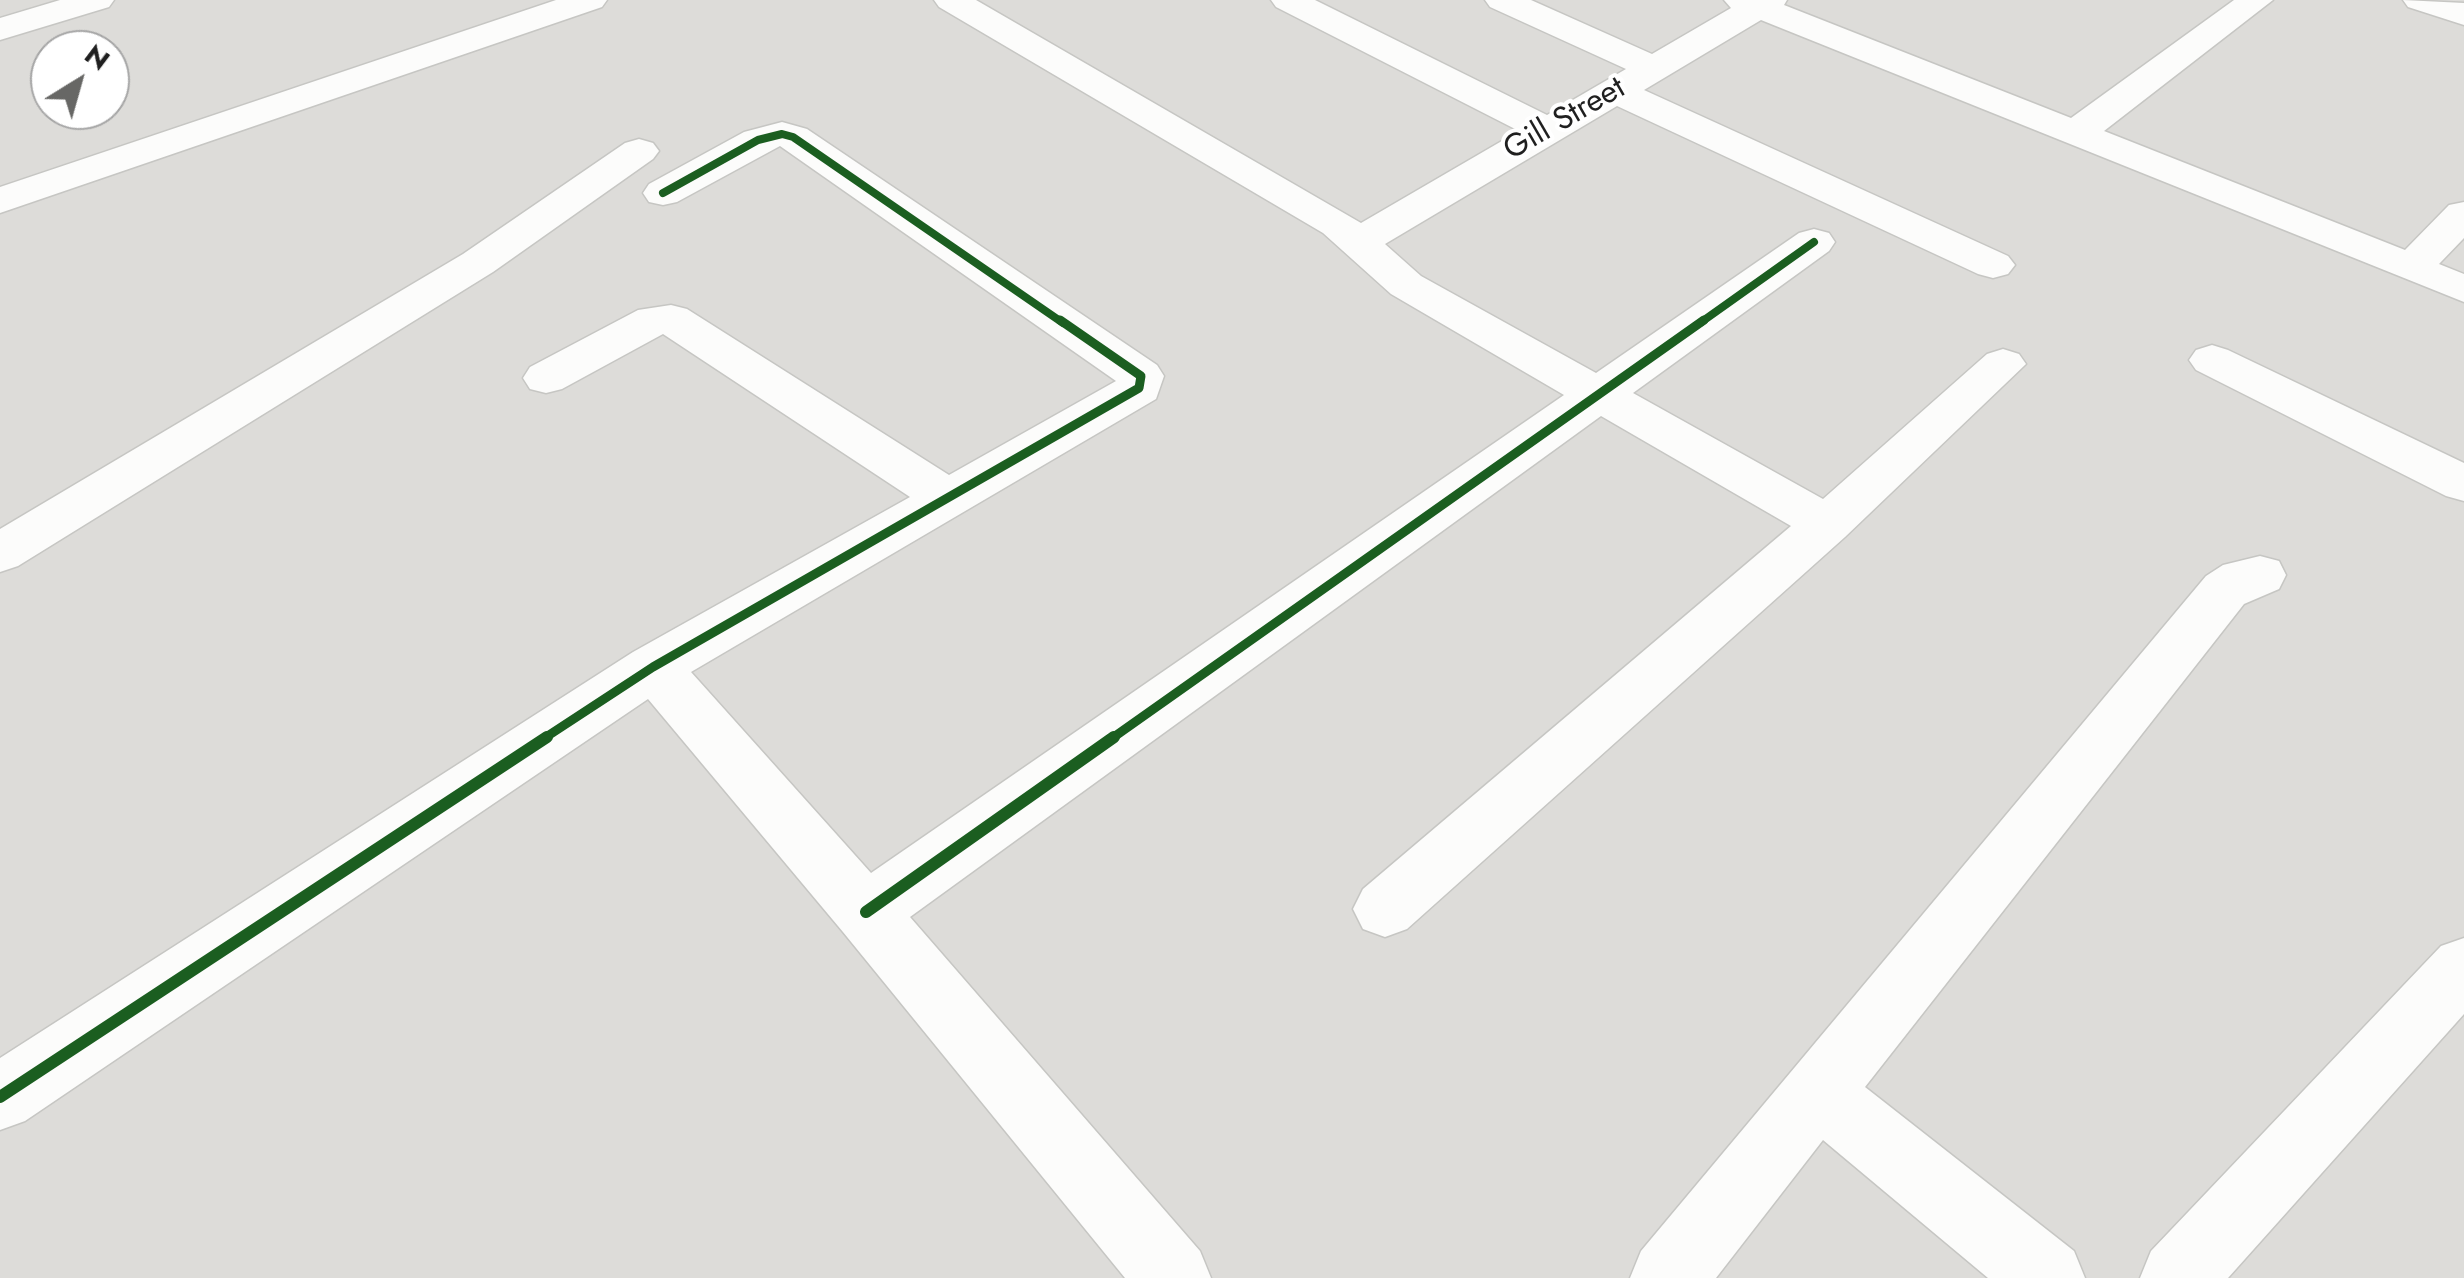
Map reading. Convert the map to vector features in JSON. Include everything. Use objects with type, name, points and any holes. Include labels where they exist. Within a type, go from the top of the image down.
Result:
[{"type":"street","points":[[0,29],[98,0]]},
{"type":"street","points":[[0,201],[590,0]]},
{"type":"street","points":[[952,0],[1338,224],[1406,285],[1826,524]]},
{"type":"street","points":[[1288,0],[1547,130]]},
{"type":"street","points":[[1502,0],[1654,68]]},
{"type":"street","points":[[2075,134],[2256,0]]},
{"type":"street","points":[[2420,0],[2464,14]]},
{"type":"street","points":[[1756,2],[2464,289]]},
{"type":"street","name":"Gill Street","points":[[1360,241],[1654,68],[1756,2]]},
{"type":"street","points":[[1615,90],[1993,265]]},
{"type":"street","points":[[0,553],[478,263],[651,172],[782,134],[793,137],[1141,376],[1139,388],[652,667],[0,1097]]},
{"type":"street","points":[[2411,268],[2464,214]]},
{"type":"street","points":[[866,912],[1814,242]]},
{"type":"street","points":[[546,378],[654,320],[671,319],[948,498]]},
{"type":"street","points":[[2212,360],[2464,484]]},
{"type":"street","points":[[1385,909],[2003,364]]},
{"type":"street","points":[[1668,1278],[2225,590],[2242,579],[2260,575]]},
{"type":"street","points":[[652,667],[866,912],[1173,1278]]},
{"type":"street","points":[[2178,1278],[2464,968]]},
{"type":"street","points":[[1819,1094],[2047,1278]]},
{"type":"shaded area","points":[[0,0],[2464,0],[2464,1278],[0,1278]]},
{"type":"cycle path","points":[[0,1097],[653,667],[1139,388],[1141,376],[793,137],[782,134],[758,140],[663,193]]},
{"type":"cycle path","points":[[866,912],[1814,242]]}]
